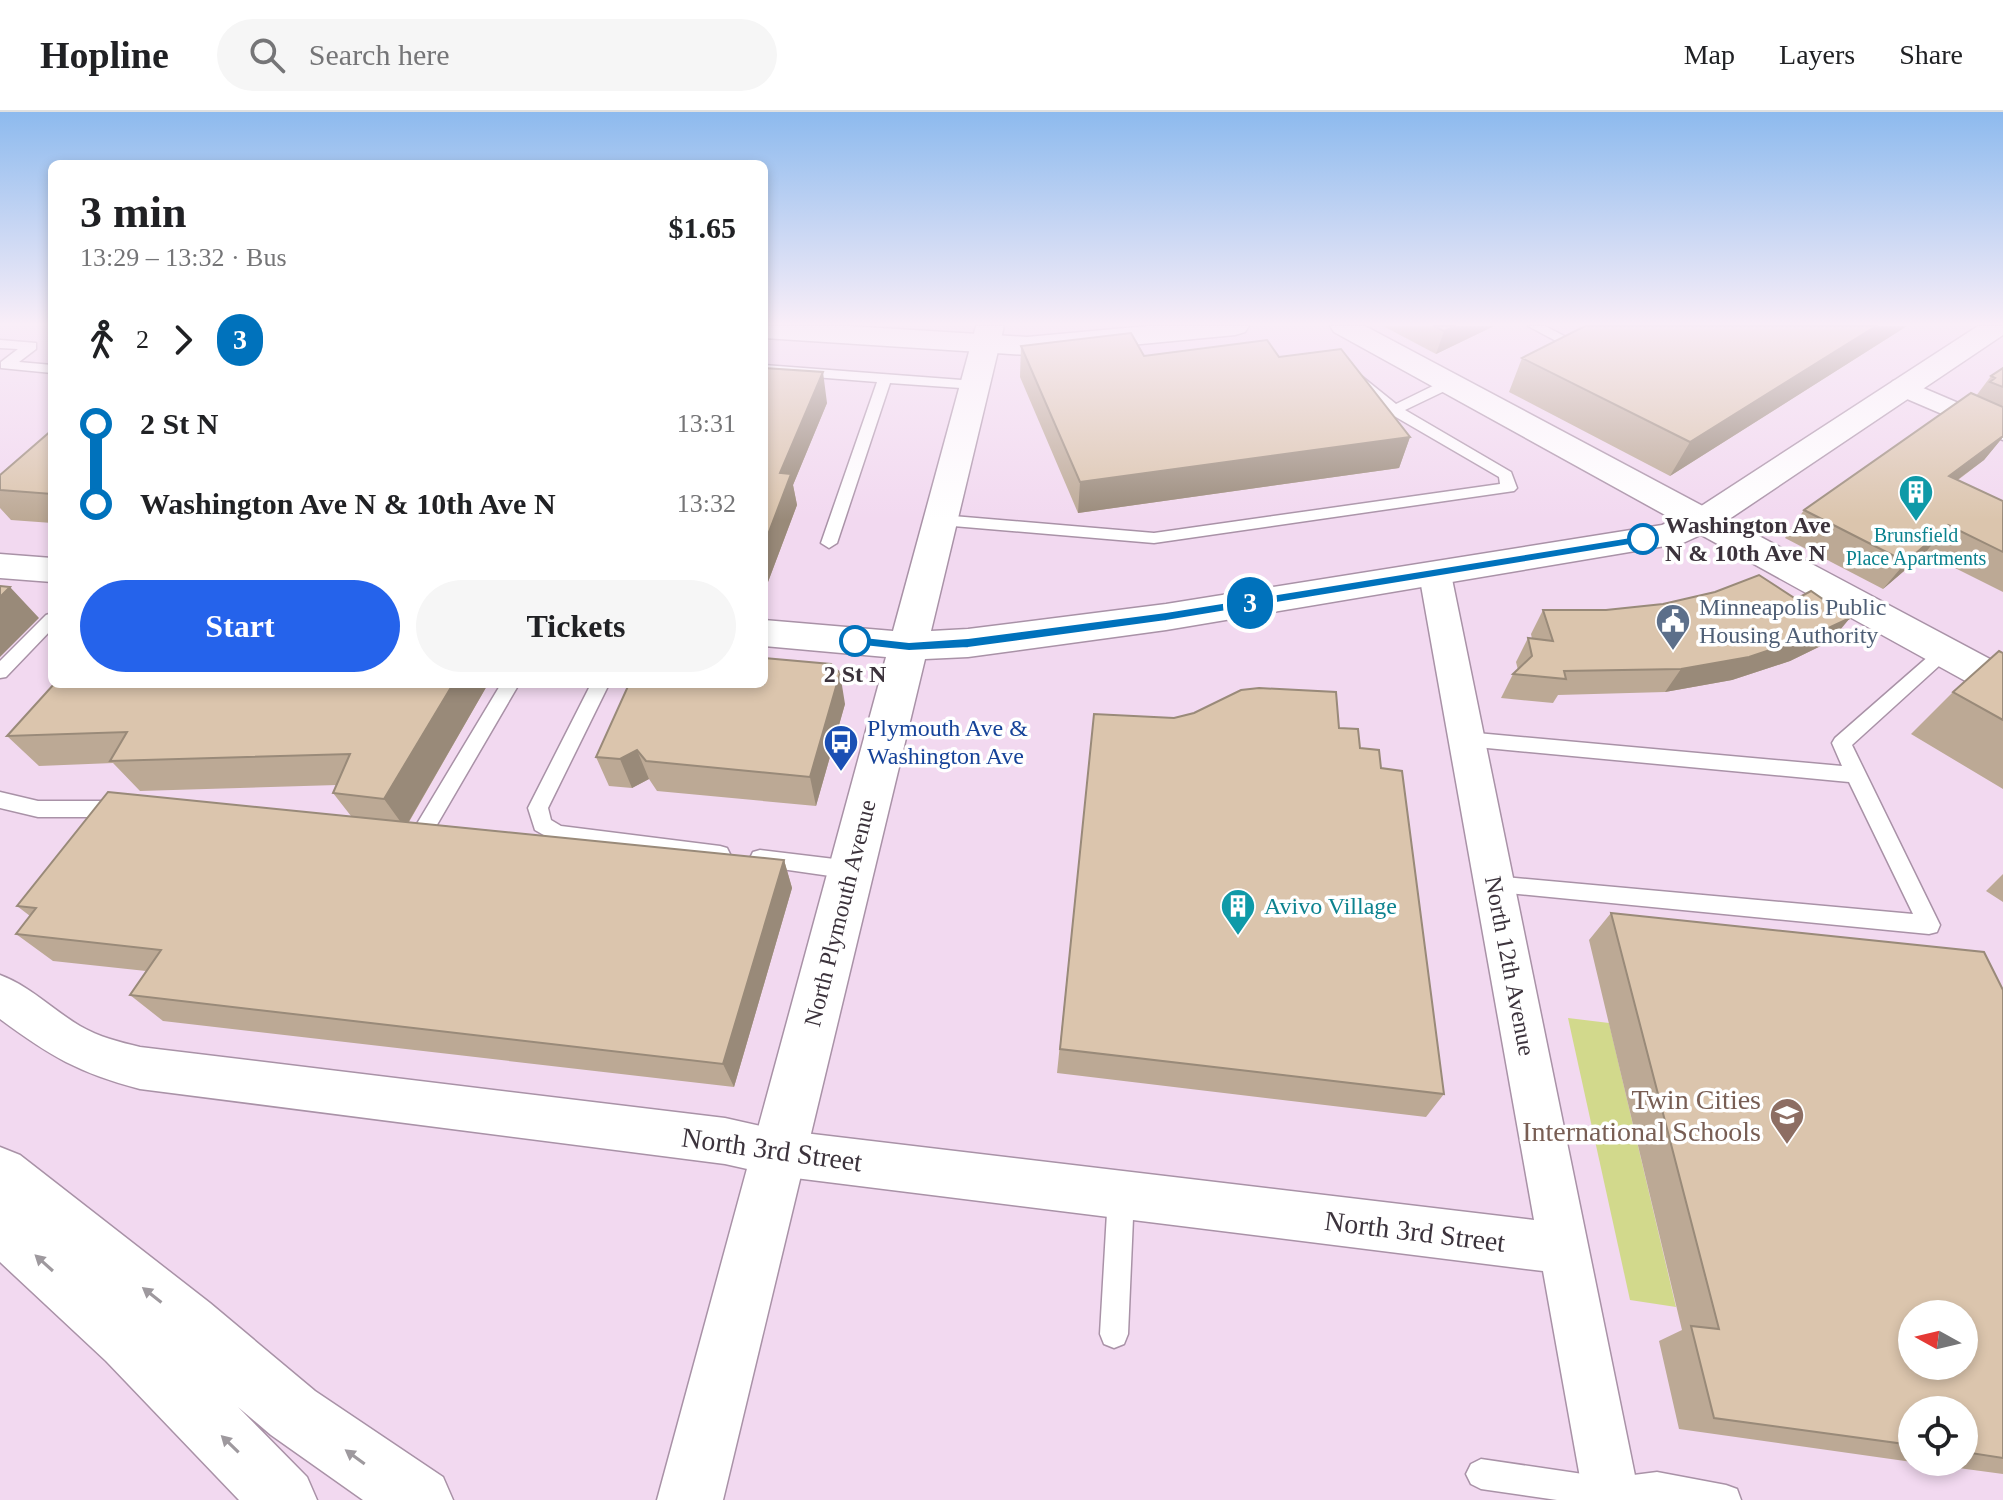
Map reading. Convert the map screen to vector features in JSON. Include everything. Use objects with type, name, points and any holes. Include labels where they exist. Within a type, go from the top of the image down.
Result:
[{"type":"main road","name":"North Plymouth Avenue","points":[[690,1500],[974,391]]},
{"type":"main road","points":[[1464,391],[2003,684]]},
{"type":"main road","points":[[768,633],[909,646],[968,643],[1166,617],[1670,535],[1704,520],[1896,391]]},
{"type":"main road","points":[[0,566],[48,570]]},
{"type":"main road","points":[[0,1175],[189,1324],[293,1413],[420,1500]]},
{"type":"main road","points":[[0,1223],[128,1339],[284,1500]]},
{"type":"street","points":[[1910,391],[2003,432]]},
{"type":"street","name":"North 12th Avenue","points":[[1435,574],[1611,1497]]},
{"type":"street","name":"North 3rd Street","points":[[0,994],[65,1041],[97,1057],[140,1068],[725,1141],[779,1153],[1564,1249]]},
{"type":"lane","points":[[829,543],[881,391]]},
{"type":"lane","points":[[941,520],[1154,538],[1509,488],[1506,475],[1394,410],[1374,391]]},
{"type":"lane","points":[[1394,410],[1434,391]]},
{"type":"lane","points":[[0,672],[48,623]]},
{"type":"lane","points":[[1494,885],[1929,925],[1842,743],[1944,652]]},
{"type":"lane","points":[[387,838],[417,841],[508,688]]},
{"type":"lane","points":[[598,688],[538,808],[542,824],[556,834],[851,870]]},
{"type":"lane","points":[[1466,739],[1855,775]]},
{"type":"lane","points":[[0,800],[38,809],[133,809]]},
{"type":"lane","points":[[1114,1334],[1121,1195]]},
{"type":"lane","points":[[1481,1474],[1611,1497],[1657,1487],[1726,1500]]},
{"type":"green space","points":[[1568,1018],[1609,1023],[1676,1307],[1630,1300]]},
{"type":"building","points":[[768,391],[815,391],[780,473],[791,474],[768,534]]},
{"type":"building","points":[[1040,391],[1374,391],[1410,437],[1080,482]]},
{"type":"building","points":[[1588,391],[1772,391],[1690,442]]},
{"type":"building","points":[[1971,393],[2003,407],[2003,436],[1949,476],[2003,501],[2003,552],[1948,525],[1906,562],[1804,510]]},
{"type":"building","points":[[48,433],[48,494],[0,490],[0,475]]},
{"type":"building","name":"Minneapolis Public Housing Authority","points":[[1759,575],[1796,599],[1811,591],[1850,618],[1809,637],[1749,657],[1681,669],[1564,671],[1566,679],[1513,674],[1532,656],[1528,638],[1553,641],[1543,610],[1606,610],[1663,604],[1715,592]]},
{"type":"building","points":[[0,586],[10,587],[0,597]]},
{"type":"building","points":[[1999,651],[2003,653],[2003,720],[1953,692]]},
{"type":"building","points":[[768,658],[831,664],[840,673],[810,777],[646,761],[637,750],[620,759],[596,757],[627,688],[768,688]]},
{"type":"building","points":[[50,688],[451,688],[384,799],[333,793],[350,754],[110,761],[127,732],[7,736]]},
{"type":"building","name":"Avivo Village","points":[[1241,690],[1336,692],[1339,728],[1358,729],[1360,748],[1379,750],[1381,768],[1402,771],[1444,1094],[1060,1049],[1094,714],[1174,718],[1194,713]]},
{"type":"building","points":[[108,792],[784,860],[723,1064],[130,995],[161,950],[16,934],[36,908],[17,906]]},
{"type":"building","name":"Twin Cities International Schools","points":[[1611,913],[1984,952],[2003,990],[2003,1458],[1978,1454],[1978,1396],[1898,1396],[1898,1443],[1714,1418],[1691,1326],[1719,1329]]},
{"type":"bus line","name":"3","points":[[855,641],[909,646],[968,643],[1166,617],[1643,539]]},
{"type":"place","name":"Brunsfield Place Apartments","points":[[1916,523]]},
{"type":"place","name":"Washington Ave N & 10th Ave N","points":[[1643,539]]},
{"type":"place","name":"2 St N","points":[[855,641]]},
{"type":"place","name":"Minneapolis Public Housing Authority","points":[[1673,652]]},
{"type":"place","name":"Plymouth Ave & Washington Ave","points":[[841,773]]},
{"type":"place","name":"Avivo Village","points":[[1238,937]]},
{"type":"place","name":"Twin Cities International Schools","points":[[1787,1146]]}]
